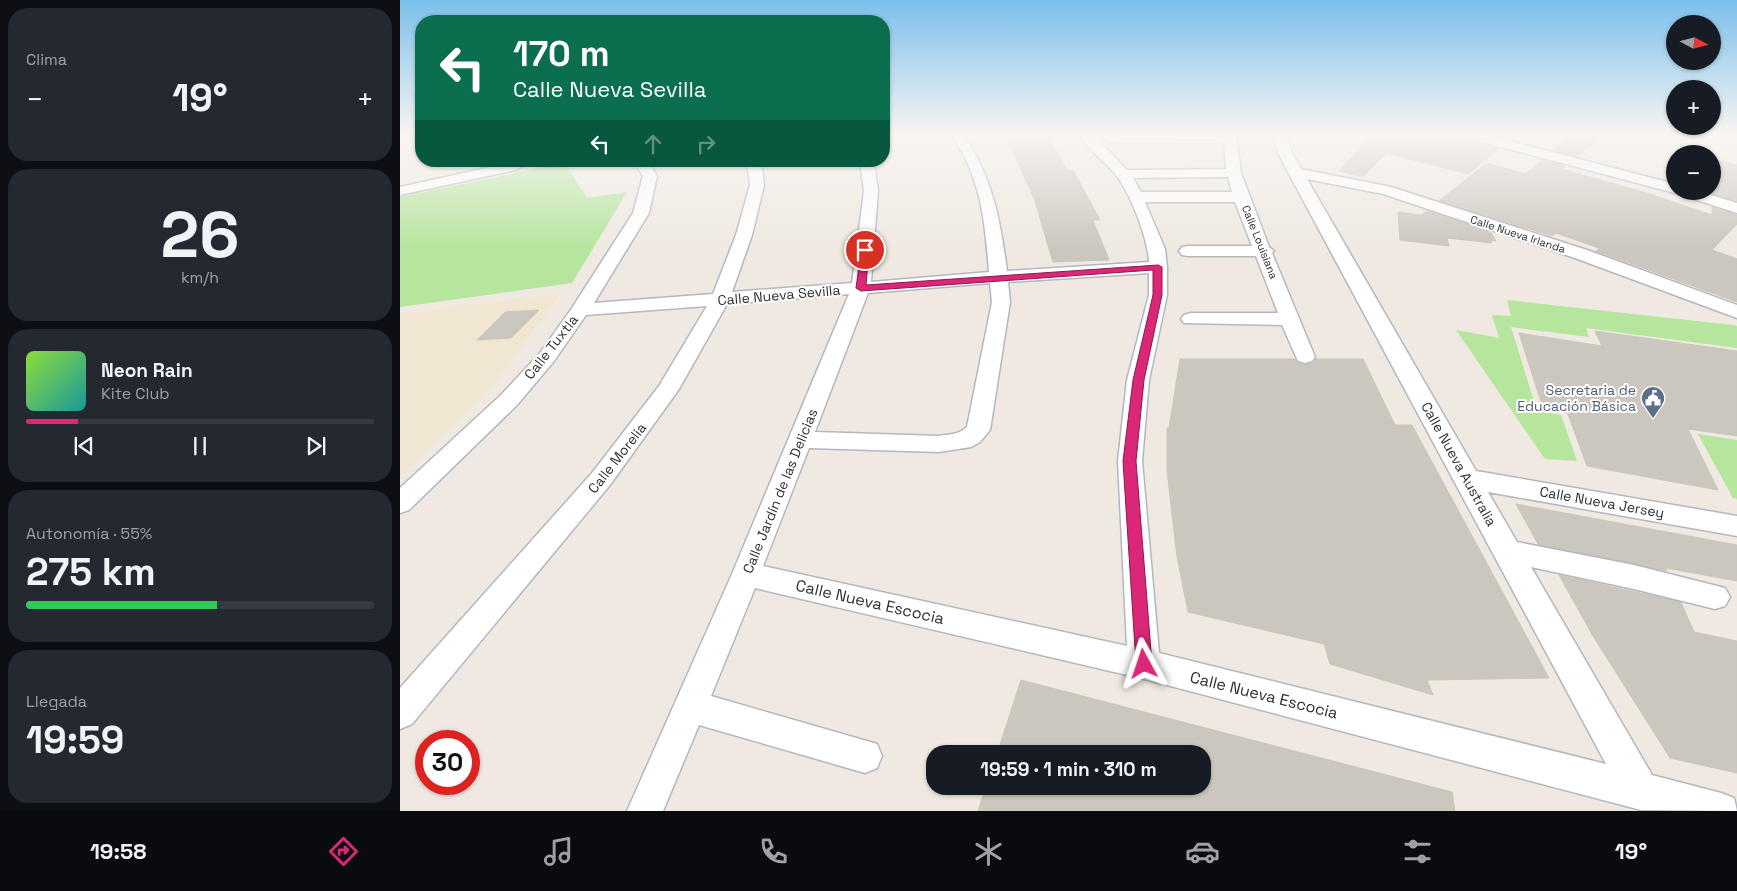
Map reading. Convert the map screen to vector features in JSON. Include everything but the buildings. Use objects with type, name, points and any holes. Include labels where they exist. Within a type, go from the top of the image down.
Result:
[{"type":"street","points":[[400,191],[475,173]]},
{"type":"street","name":"Calle Tuxtla","points":[[400,503],[509,400],[547,357],[580,310],[641,213],[650,176],[648,173]]},
{"type":"street","name":"Calle Morelia","points":[[400,713],[527,567],[623,451],[668,388],[720,299],[744,236],[758,185],[756,173]]},
{"type":"street","name":"Calle Jardín de las Delicias","points":[[645,811],[746,574],[861,288],[871,192],[869,173]]},
{"type":"street","points":[[801,440],[939,444],[963,441],[978,430],[983,413],[1001,302],[993,228],[986,195],[978,173]]},
{"type":"street","points":[[1144,664],[1130,461],[1138,380],[1158,295],[1158,267],[1157,249],[1136,197],[1123,174],[1234,173]]},
{"type":"street","name":"Calle Louisiana","points":[[1234,173],[1241,197],[1265,251],[1289,319],[1305,357]]},
{"type":"street","name":"Calle Nueva Australia","points":[[1295,173],[1641,792]]},
{"type":"street","name":"Calle Nueva Irlanda","points":[[1299,173],[1386,190],[1581,254],[1737,312]]},
{"type":"street","points":[[1612,173],[1666,188]]},
{"type":"street","points":[[1136,197],[1241,197]]},
{"type":"street","points":[[1711,200],[1737,208]]},
{"type":"street","points":[[1188,251],[1265,251]]},
{"type":"street","name":"Calle Nueva Sevilla","points":[[580,310],[998,277],[1158,267]]},
{"type":"street","points":[[1191,319],[1289,319]]},
{"type":"street","name":"Calle Nueva Jersey","points":[[1467,479],[1737,526]]},
{"type":"street","points":[[1507,550],[1634,577],[1715,597]]},
{"type":"street","name":"Calle Nueva Escocia","points":[[746,574],[1144,664],[1721,811]]},
{"type":"street","points":[[690,706],[865,756]]},
{"type":"shaded area","points":[[561,293],[490,389],[400,477],[400,314]]},
{"type":"green space","points":[[517,173],[570,173],[587,198],[627,192],[572,283],[400,307],[400,197]]},
{"type":"green space","points":[[1507,300],[1733,325],[1737,326],[1737,348],[1586,328],[1589,337],[1511,327],[1537,411],[1561,415],[1577,461],[1545,459],[1456,330],[1499,338],[1492,315],[1511,316]]},
{"type":"green space","points":[[1698,434],[1737,440],[1737,499],[1733,498]]},
{"type":"place","name":"Secretaria de Educación Básica","points":[[1653,419]]},
{"type":"route","points":[[865,250],[861,288],[1158,267],[1158,295],[1138,380],[1130,461],[1134,550],[1144,664]]}]
